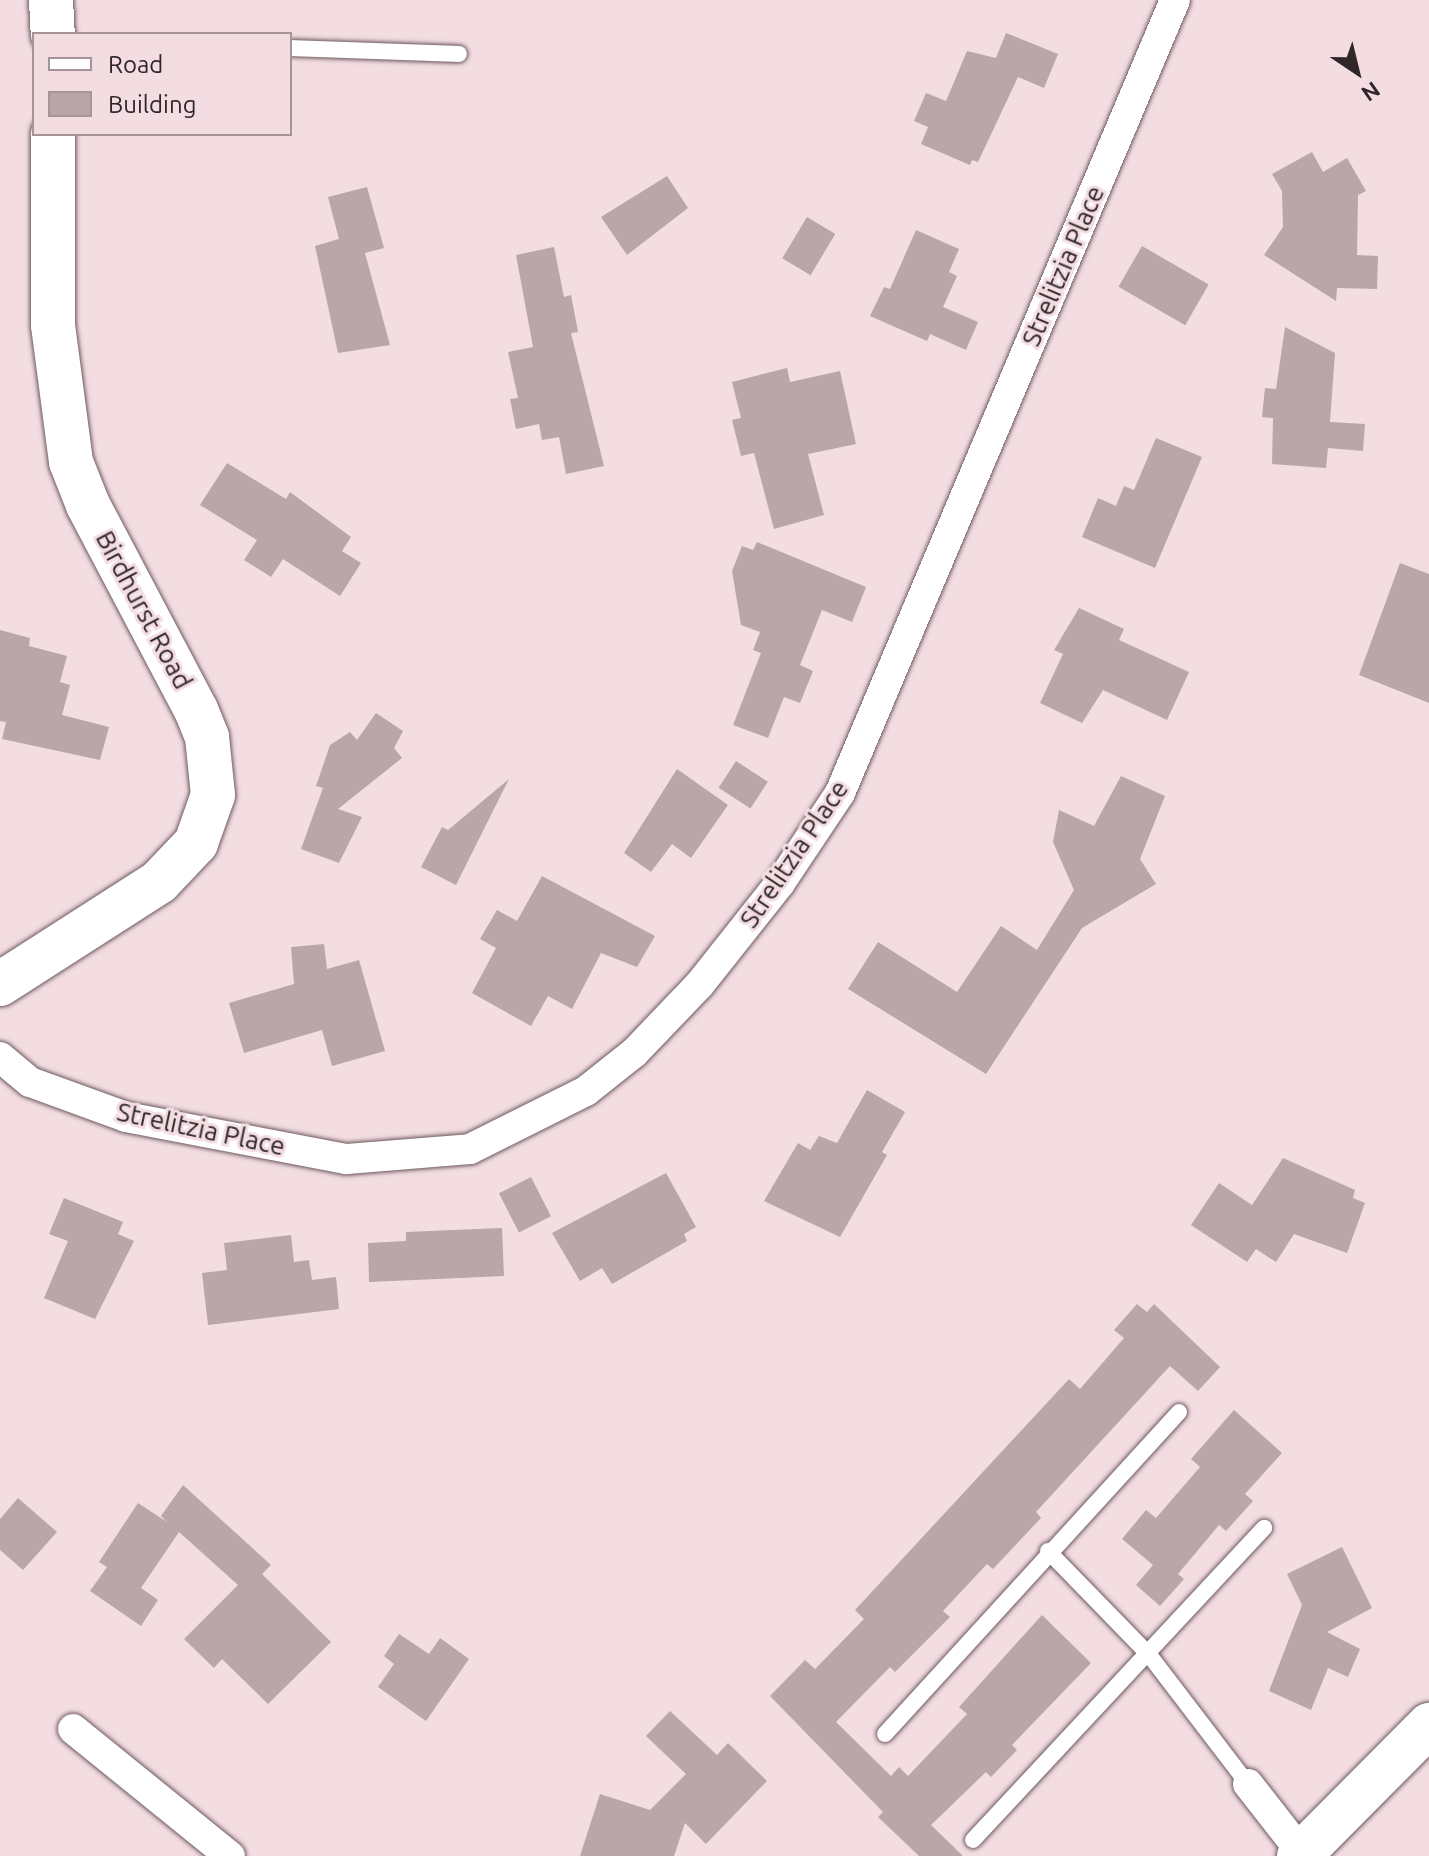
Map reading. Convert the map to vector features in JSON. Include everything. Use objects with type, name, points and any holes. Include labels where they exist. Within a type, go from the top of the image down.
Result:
[{"type":"street","points":[[51,0],[53,32]]},
{"type":"street","name":"Strelitzia Place","points":[[0,1057],[30,1082],[126,1117],[347,1159],[470,1149],[586,1091],[634,1053],[700,984],[771,894],[840,793],[1175,0]]},
{"type":"street","name":"Birdhurst Road","points":[[0,984],[159,882],[196,843],[213,795],[207,737],[196,710],[88,505],[71,462],[53,325],[53,136]]},
{"type":"street","points":[[1248,1784],[1301,1854],[1429,1725]]},
{"type":"street","points":[[73,1729],[219,1852]]},
{"type":"lane","points":[[292,48],[459,54]]},
{"type":"lane","points":[[885,1734],[1048,1551],[1179,1412]]},
{"type":"lane","points":[[973,1840],[1150,1656],[1264,1528]]},
{"type":"lane","points":[[1048,1551],[1150,1656],[1248,1784]]},
{"type":"building","points":[[1006,33],[1058,54],[1044,88],[1018,77],[978,162],[972,160],[970,165],[921,144],[928,127],[914,121],[926,93],[946,101],[967,51],[996,58]]},
{"type":"building","points":[[1312,152],[1323,172],[1347,158],[1366,191],[1358,195],[1357,255],[1378,256],[1377,289],[1337,288],[1336,301],[1264,255],[1283,227],[1282,191],[1272,174]]},
{"type":"building","points":[[667,176],[688,208],[627,255],[601,217]]},
{"type":"building","points":[[367,187],[384,248],[365,253],[390,345],[338,353],[315,246],[339,239],[328,197]]},
{"type":"building","points":[[807,217],[835,234],[811,275],[782,258]]},
{"type":"building","points":[[916,230],[959,249],[949,272],[957,276],[943,307],[978,322],[966,350],[930,334],[927,341],[870,316],[884,287],[890,289]]},
{"type":"building","points":[[1142,246],[1209,284],[1185,325],[1118,287]]},
{"type":"building","points":[[554,247],[564,297],[571,295],[578,332],[571,333],[604,466],[566,474],[559,437],[542,440],[539,424],[516,429],[510,399],[518,398],[508,352],[533,347],[516,255]]},
{"type":"building","points":[[1285,327],[1335,353],[1330,422],[1365,424],[1363,451],[1328,448],[1326,468],[1272,464],[1273,418],[1262,417],[1265,388],[1276,389]]},
{"type":"building","points":[[787,368],[790,382],[840,371],[856,444],[808,454],[824,515],[774,529],[754,453],[741,456],[732,420],[741,418],[732,382]]},
{"type":"building","points":[[1156,438],[1202,457],[1155,568],[1082,537],[1098,498],[1116,506],[1124,486],[1134,490]]},
{"type":"building","points":[[227,463],[286,499],[290,492],[351,537],[342,551],[361,563],[340,596],[283,559],[271,577],[244,560],[257,540],[200,505]]},
{"type":"building","points":[[757,542],[866,587],[852,622],[822,610],[800,665],[813,671],[800,703],[784,697],[768,738],[733,725],[761,653],[753,650],[760,632],[741,625],[732,571],[742,546],[753,550]]},
{"type":"building","points":[[1400,563],[1429,574],[1429,703],[1359,675]]},
{"type":"building","points":[[1079,608],[1124,629],[1119,640],[1189,672],[1167,720],[1103,690],[1082,723],[1040,703],[1063,654],[1054,650]]},
{"type":"building","points":[[0,630],[30,638],[29,646],[67,656],[60,682],[70,685],[62,715],[109,727],[100,760],[2,739],[6,722],[0,721]]},
{"type":"building","points":[[376,713],[403,731],[394,748],[402,758],[338,809],[362,817],[339,863],[301,849],[323,788],[316,786],[330,745],[350,732],[357,740]]},
{"type":"building","points":[[736,761],[768,782],[750,809],[719,788]]},
{"type":"building","points":[[677,769],[728,805],[691,858],[672,844],[651,872],[624,853]]},
{"type":"building","points":[[1121,776],[1165,796],[1140,859],[1156,884],[1082,928],[986,1074],[848,989],[878,942],[957,992],[1001,926],[1037,950],[1074,890],[1053,842],[1059,810],[1094,826]]},
{"type":"building","points":[[509,779],[456,885],[421,867],[442,827],[448,830]]},
{"type":"building","points":[[542,876],[655,936],[637,967],[601,953],[572,1009],[548,996],[531,1026],[472,993],[496,948],[480,939],[497,910],[517,921]]},
{"type":"building","points":[[324,944],[327,969],[359,960],[385,1051],[332,1066],[322,1030],[244,1053],[229,1003],[294,984],[291,947]]},
{"type":"building","points":[[867,1090],[905,1112],[882,1152],[887,1155],[840,1237],[764,1201],[798,1143],[810,1150],[819,1136],[837,1143]]},
{"type":"building","points":[[1283,1158],[1355,1190],[1353,1198],[1365,1203],[1347,1253],[1294,1234],[1276,1262],[1256,1249],[1247,1262],[1191,1225],[1219,1183],[1252,1205]]},
{"type":"building","points":[[666,1173],[696,1227],[684,1234],[687,1241],[612,1284],[602,1268],[580,1281],[552,1233]]},
{"type":"building","points":[[531,1177],[551,1216],[519,1233],[499,1193]]},
{"type":"building","points":[[64,1198],[123,1222],[118,1234],[134,1241],[95,1319],[44,1298],[68,1241],[49,1234]]},
{"type":"building","points":[[502,1228],[504,1276],[369,1282],[368,1243],[406,1241],[406,1232]]},
{"type":"building","points":[[291,1235],[294,1262],[309,1260],[312,1280],[336,1277],[339,1309],[208,1325],[202,1273],[227,1270],[224,1243]]},
{"type":"building","points":[[1137,1304],[1147,1312],[1154,1304],[1220,1367],[1198,1391],[1170,1366],[1036,1512],[1041,1518],[993,1569],[987,1564],[943,1611],[950,1617],[895,1672],[890,1667],[836,1722],[891,1776],[899,1767],[908,1776],[967,1714],[959,1707],[1042,1615],[1091,1663],[1012,1745],[1017,1750],[991,1777],[986,1772],[931,1825],[963,1856],[919,1856],[878,1817],[883,1812],[770,1696],[805,1660],[815,1669],[864,1619],[855,1610],[1069,1379],[1080,1389],[1124,1338],[1114,1330]]},
{"type":"building","points":[[1234,1410],[1282,1453],[1245,1494],[1253,1501],[1226,1531],[1219,1525],[1178,1574],[1184,1579],[1160,1606],[1136,1585],[1153,1565],[1122,1539],[1146,1510],[1156,1518],[1200,1467],[1191,1459]]},
{"type":"building","points":[[183,1485],[271,1565],[262,1574],[331,1642],[268,1704],[222,1659],[214,1668],[184,1639],[238,1585],[179,1532],[141,1588],[158,1600],[141,1626],[90,1591],[107,1567],[99,1562],[138,1503],[167,1522],[161,1516]]},
{"type":"building","points":[[18,1498],[57,1532],[23,1570],[0,1550],[0,1519]]},
{"type":"building","points":[[1342,1547],[1372,1608],[1327,1632],[1360,1649],[1348,1677],[1328,1668],[1311,1710],[1269,1691],[1302,1605],[1287,1574]]},
{"type":"building","points":[[399,1634],[429,1654],[440,1638],[469,1659],[426,1721],[378,1687],[394,1664],[384,1656]]},
{"type":"building","points":[[670,1711],[717,1755],[728,1743],[767,1781],[706,1844],[685,1823],[674,1856],[580,1856],[600,1794],[650,1810],[686,1774],[646,1736]]}]
